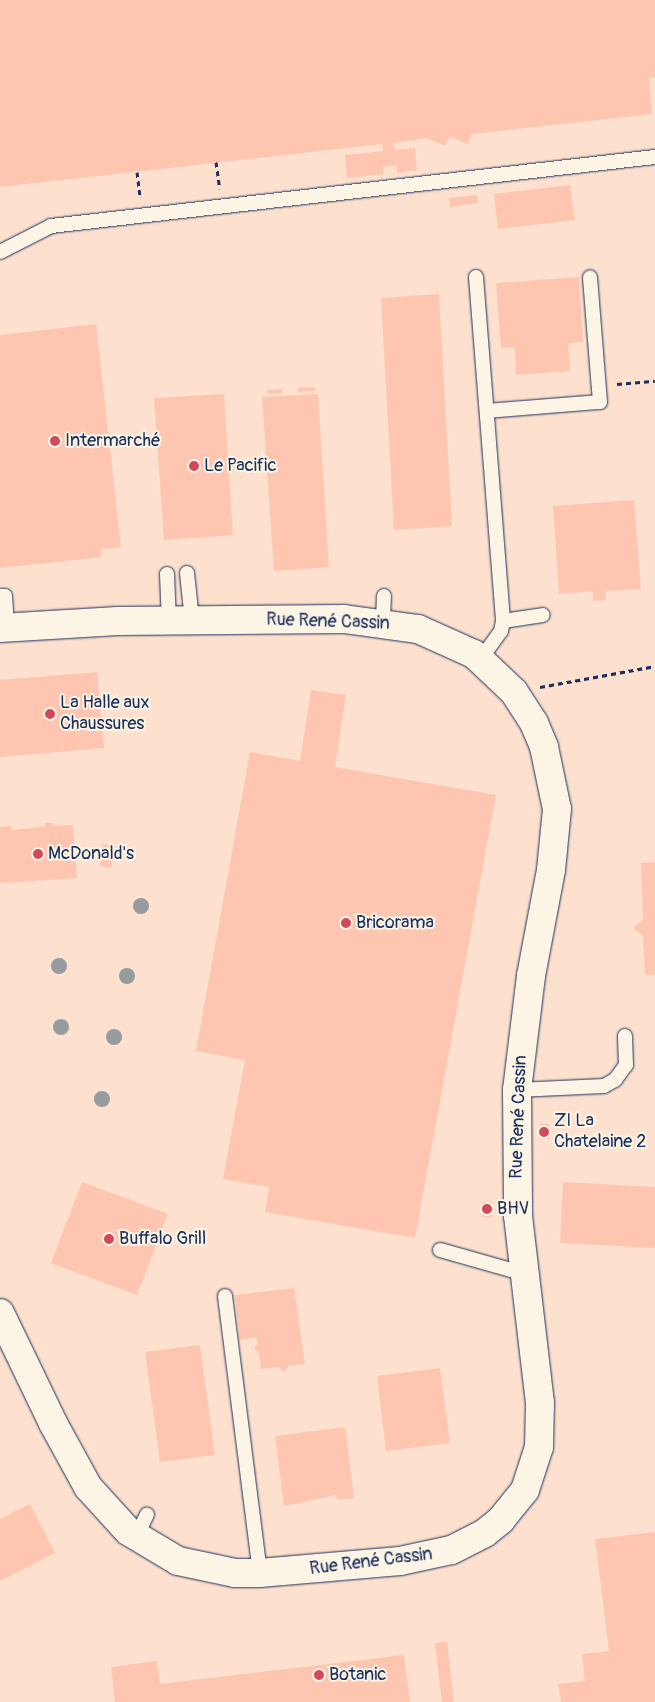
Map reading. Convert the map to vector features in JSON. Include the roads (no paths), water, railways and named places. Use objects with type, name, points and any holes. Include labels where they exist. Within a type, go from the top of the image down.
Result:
[{"type":"street","name":"Rue René Cassin","points":[[0,1313],[72,1461],[107,1511],[142,1526],[178,1561],[235,1573],[260,1573],[400,1561],[451,1550],[485,1533],[515,1505],[532,1472],[540,1424],[522,1273],[518,1216],[517,1090],[531,976],[556,839],[557,808],[551,769],[534,723],[514,692],[481,659],[450,641],[418,629],[383,609],[344,619],[180,621],[4,628]]},
{"type":"lane","points":[[0,252],[51,226],[655,157]]},
{"type":"lane","points":[[487,411],[600,402],[590,276]]},
{"type":"lane","points":[[476,277],[503,621],[501,631],[481,659]]},
{"type":"lane","points":[[180,621],[187,573]]},
{"type":"lane","points":[[167,574],[180,621]]},
{"type":"lane","points":[[0,596],[5,596],[4,628]]},
{"type":"lane","points":[[503,621],[543,615]]},
{"type":"lane","points":[[517,1090],[604,1086],[615,1080],[626,1065],[625,1036]]},
{"type":"lane","points":[[440,1250],[522,1273]]},
{"type":"lane","points":[[225,1296],[260,1573]]},
{"type":"place","name":"Intermarché","points":[[55,441]]},
{"type":"place","name":"Le Pacific","points":[[194,466]]},
{"type":"place","name":"La Halle aux Chaussures","points":[[50,714]]},
{"type":"place","name":"McDonald's","points":[[38,854]]},
{"type":"place","name":"Bricorama","points":[[346,923]]},
{"type":"place","name":"ZI La Chatelaine 2","points":[[544,1132]]},
{"type":"place","name":"BHV","points":[[487,1209]]},
{"type":"place","name":"Buffalo Grill","points":[[109,1239]]},
{"type":"place","name":"Botanic","points":[[319,1675]]}]
